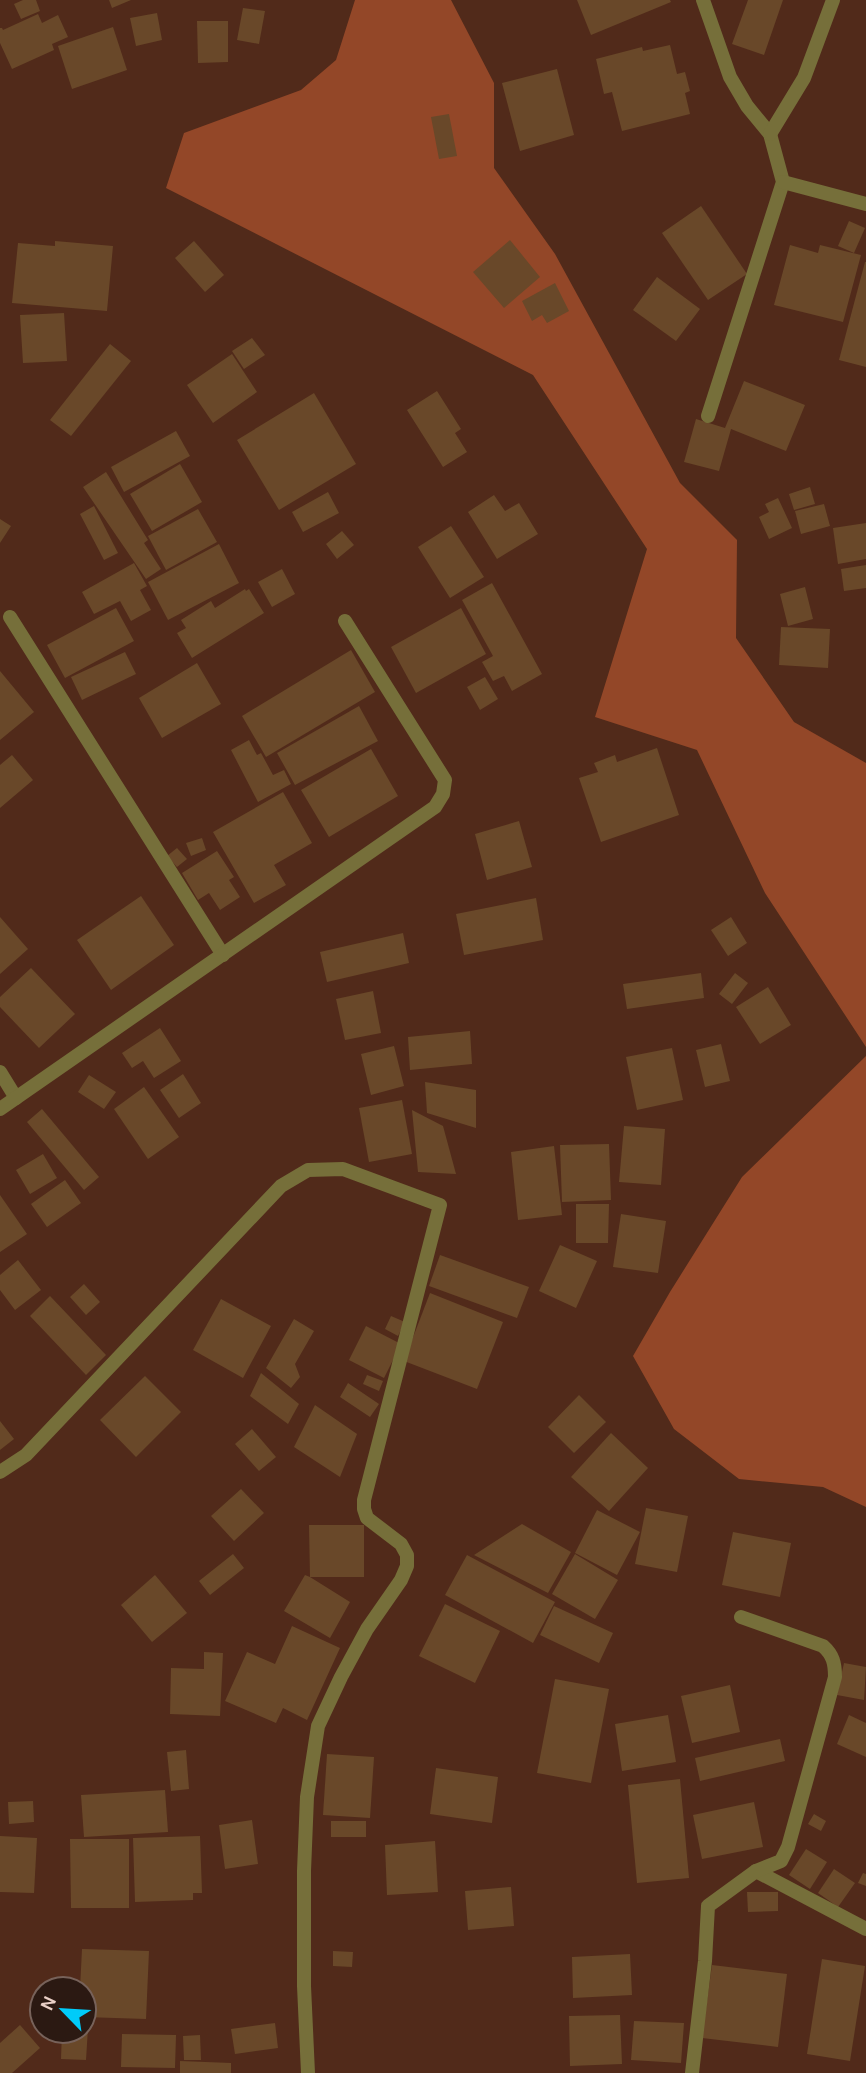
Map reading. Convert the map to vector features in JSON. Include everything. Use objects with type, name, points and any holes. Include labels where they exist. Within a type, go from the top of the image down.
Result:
[{"type":"street","points":[[703,0],[730,77],[747,106],[770,134],[783,182],[708,416]]},
{"type":"street","points":[[770,134],[804,78],[833,0]]},
{"type":"street","points":[[783,182],[866,204]]},
{"type":"street","points":[[10,617],[223,955]]},
{"type":"street","points":[[0,1109],[435,807],[443,794],[445,780],[345,621]]},
{"type":"street","points":[[0,1072],[16,1098]]},
{"type":"street","points":[[0,1472],[26,1455],[281,1186],[308,1170],[344,1169],[440,1205],[364,1500],[367,1518],[401,1544],[407,1555],[407,1566],[401,1580],[367,1629],[318,1726],[309,1785],[304,1871],[304,1986],[308,2073]]},
{"type":"street","points":[[692,2073],[705,1961],[708,1906],[755,1871],[781,1861],[785,1854],[835,1677],[835,1664],[831,1654],[823,1646],[741,1617]]},
{"type":"street","points":[[755,1871],[866,1929]]},
{"type":"shaded area","points":[[355,0],[451,0],[494,83],[494,168],[555,254],[680,483],[737,540],[736,638],[794,722],[866,763],[866,1047],[765,893],[697,750],[595,717],[647,549],[533,375],[166,188],[184,133],[301,90],[336,60]]},
{"type":"shaded area","points":[[866,1056],[866,1507],[823,1487],[739,1479],[674,1429],[633,1356],[742,1177]]},
{"type":"building","points":[[23,0],[36,0],[40,11],[21,19],[14,4]]},
{"type":"building","points":[[109,0],[131,0],[112,8]]},
{"type":"building","points":[[577,0],[670,0],[671,2],[591,35]]},
{"type":"building","points":[[748,0],[783,0],[764,55],[732,44]]},
{"type":"building","points":[[243,8],[265,11],[259,44],[237,40]]},
{"type":"building","points":[[157,13],[162,40],[136,46],[130,18]]},
{"type":"building","points":[[38,14],[42,23],[58,15],[68,37],[52,44],[54,50],[12,69],[0,43],[0,28],[3,30]]},
{"type":"building","points":[[197,21],[228,21],[228,62],[198,63]]},
{"type":"building","points":[[113,27],[127,70],[72,89],[58,46]]},
{"type":"building","points":[[670,45],[677,74],[685,72],[690,91],[685,93],[690,114],[622,131],[612,92],[604,94],[596,59],[642,47],[643,51]]},
{"type":"building","points":[[557,69],[574,135],[520,151],[502,83]]},
{"type":"building","points":[[449,114],[457,156],[439,159],[431,117]]},
{"type":"building","points":[[701,206],[747,274],[708,300],[662,233]]},
{"type":"building","points":[[849,221],[865,228],[854,253],[838,246]]},
{"type":"building","points":[[510,240],[540,277],[504,308],[473,272]]},
{"type":"building","points":[[55,241],[113,246],[107,311],[12,303],[18,243],[55,246]]},
{"type":"building","points":[[194,241],[224,275],[205,292],[175,258]]},
{"type":"building","points":[[790,245],[818,253],[820,245],[861,255],[843,322],[774,305]]},
{"type":"building","points":[[866,262],[866,367],[839,360]]},
{"type":"building","points":[[657,277],[700,309],[676,341],[633,310]]},
{"type":"building","points":[[555,283],[569,311],[547,323],[542,315],[532,321],[522,301]]},
{"type":"building","points":[[64,313],[67,361],[23,363],[20,315]]},
{"type":"building","points":[[252,338],[265,355],[244,369],[232,351]]},
{"type":"building","points":[[110,344],[131,361],[71,436],[50,420]]},
{"type":"building","points":[[232,354],[257,392],[213,423],[187,385]]},
{"type":"building","points":[[744,381],[805,405],[786,451],[731,429],[719,471],[684,462],[696,419],[725,428]]},
{"type":"building","points":[[437,391],[461,429],[455,433],[467,452],[443,467],[407,410]]},
{"type":"building","points":[[314,393],[356,464],[279,510],[237,440]]},
{"type":"building","points":[[176,431],[190,456],[124,492],[111,467]]},
{"type":"building","points":[[180,464],[202,502],[152,531],[130,494]]},
{"type":"building","points":[[106,472],[148,540],[144,543],[161,569],[146,579],[83,487]]},
{"type":"building","points":[[810,487],[815,504],[794,510],[789,494]]},
{"type":"building","points":[[328,492],[339,513],[303,532],[292,512]]},
{"type":"building","points":[[494,495],[505,511],[519,503],[538,534],[497,559],[468,512]]},
{"type":"building","points":[[778,498],[792,528],[769,539],[759,517],[769,512],[765,504]]},
{"type":"building","points":[[824,504],[830,526],[801,534],[795,511]]},
{"type":"building","points":[[94,506],[118,553],[104,560],[80,514]]},
{"type":"building","points":[[198,509],[217,542],[166,570],[148,536]]},
{"type":"building","points":[[0,519],[11,526],[0,543]]},
{"type":"building","points":[[866,523],[866,559],[838,564],[833,528]]},
{"type":"building","points":[[451,526],[484,577],[450,598],[418,547]]},
{"type":"building","points":[[342,531],[354,545],[337,559],[326,544]]},
{"type":"building","points":[[219,544],[239,583],[168,620],[148,582]]},
{"type":"building","points":[[134,563],[147,586],[140,590],[151,610],[131,621],[120,601],[94,614],[82,592]]},
{"type":"building","points":[[866,565],[866,588],[844,591],[841,569]]},
{"type":"building","points":[[282,569],[295,594],[272,607],[258,582]]},
{"type":"building","points":[[492,583],[542,674],[512,691],[504,676],[493,681],[482,662],[493,656],[462,600]]},
{"type":"building","points":[[805,587],[813,619],[788,626],[780,594]]},
{"type":"building","points":[[249,589],[264,613],[192,658],[177,633],[186,628],[181,620],[211,601],[215,608]]},
{"type":"building","points":[[116,608],[134,641],[65,678],[47,645]]},
{"type":"building","points":[[461,608],[486,654],[416,693],[391,647]]},
{"type":"building","points":[[781,627],[830,629],[828,668],[779,665]]},
{"type":"building","points":[[351,650],[375,692],[266,757],[242,716]]},
{"type":"building","points":[[125,652],[136,674],[82,700],[71,677]]},
{"type":"building","points":[[197,663],[221,704],[162,738],[139,698]]},
{"type":"building","points":[[0,671],[34,712],[0,740]]},
{"type":"building","points":[[485,677],[498,699],[480,710],[467,687]]},
{"type":"building","points":[[359,706],[378,741],[295,785],[277,753]]},
{"type":"building","points":[[249,740],[257,755],[261,753],[273,775],[284,770],[291,784],[258,802],[231,750]]},
{"type":"building","points":[[657,748],[679,815],[601,842],[579,778],[598,772],[594,763],[615,755],[617,762]]},
{"type":"building","points":[[371,749],[398,796],[329,837],[301,790]]},
{"type":"building","points":[[12,755],[33,780],[0,808],[0,765]]},
{"type":"building","points":[[283,792],[312,843],[274,865],[286,885],[254,903],[213,832]]},
{"type":"building","points":[[519,821],[532,867],[487,880],[475,834]]},
{"type":"building","points":[[202,838],[206,850],[191,856],[186,843]]},
{"type":"building","points":[[177,848],[187,859],[177,867],[167,856]]},
{"type":"building","points":[[217,851],[234,877],[229,880],[240,897],[220,910],[209,893],[198,900],[182,873]]},
{"type":"building","points":[[141,896],[174,945],[111,990],[77,940]]},
{"type":"building","points":[[536,898],[543,940],[464,955],[456,914]]},
{"type":"building","points":[[0,917],[28,949],[0,974]]},
{"type":"building","points":[[731,917],[747,943],[728,956],[711,930]]},
{"type":"building","points":[[403,933],[409,963],[327,982],[320,952]]},
{"type":"building","points":[[31,968],[75,1014],[39,1048],[0,1007],[0,997]]},
{"type":"building","points":[[701,973],[704,998],[627,1009],[623,984]]},
{"type":"building","points":[[735,973],[748,983],[732,1004],[719,994]]},
{"type":"building","points":[[768,987],[791,1025],[760,1044],[736,1007]]},
{"type":"building","points":[[373,991],[381,1033],[345,1040],[336,999]]},
{"type":"building","points":[[160,1028],[181,1061],[154,1078],[143,1061],[132,1068],[122,1053]]},
{"type":"building","points":[[470,1031],[472,1064],[410,1070],[408,1037]]},
{"type":"building","points":[[721,1044],[730,1081],[705,1087],[696,1050]]},
{"type":"building","points":[[394,1046],[404,1086],[371,1095],[361,1054]]},
{"type":"building","points":[[672,1048],[683,1100],[637,1110],[626,1057]]},
{"type":"building","points":[[183,1074],[201,1103],[179,1118],[160,1090]]},
{"type":"building","points":[[89,1075],[116,1092],[104,1109],[78,1092]]},
{"type":"building","points":[[425,1082],[476,1090],[476,1128],[427,1113]]},
{"type":"building","points":[[144,1087],[179,1137],[148,1159],[114,1109]]},
{"type":"building","points":[[402,1100],[412,1154],[369,1162],[359,1108]]},
{"type":"building","points":[[42,1109],[99,1177],[84,1190],[27,1122]]},
{"type":"building","points":[[412,1110],[443,1126],[456,1174],[418,1172]]},
{"type":"building","points":[[624,1126],[665,1129],[661,1185],[619,1182]]},
{"type":"building","points":[[609,1144],[611,1200],[562,1202],[560,1145]]},
{"type":"building","points":[[554,1146],[562,1215],[518,1220],[511,1152]]},
{"type":"building","points":[[43,1154],[57,1178],[30,1194],[16,1170]]},
{"type":"building","points":[[65,1180],[81,1203],[47,1227],[31,1204]]},
{"type":"building","points":[[0,1195],[27,1234],[0,1252]]},
{"type":"building","points":[[576,1204],[609,1204],[608,1243],[576,1243]]},
{"type":"building","points":[[621,1214],[666,1221],[658,1273],[613,1267]]},
{"type":"building","points":[[560,1245],[597,1261],[576,1308],[539,1291]]},
{"type":"building","points":[[440,1255],[529,1287],[517,1318],[429,1286]]},
{"type":"building","points":[[18,1260],[41,1290],[15,1310],[0,1290],[0,1275]]},
{"type":"building","points":[[84,1284],[100,1302],[86,1315],[70,1297]]},
{"type":"building","points":[[430,1293],[503,1322],[477,1389],[404,1361]]},
{"type":"building","points":[[50,1296],[106,1355],[86,1375],[30,1316]]},
{"type":"building","points":[[221,1299],[271,1326],[243,1378],[193,1350]]},
{"type":"building","points":[[391,1316],[405,1322],[398,1336],[385,1329]]},
{"type":"building","points":[[294,1319],[314,1331],[295,1364],[300,1377],[291,1388],[266,1368]]},
{"type":"building","points":[[366,1326],[401,1344],[384,1378],[349,1360]]},
{"type":"building","points":[[261,1373],[299,1404],[288,1424],[250,1396]]},
{"type":"building","points":[[367,1375],[383,1381],[379,1391],[363,1384]]},
{"type":"building","points":[[145,1376],[181,1412],[136,1457],[100,1420]]},
{"type":"building","points":[[348,1383],[379,1404],[370,1417],[340,1397]]},
{"type":"building","points":[[579,1395],[606,1422],[574,1453],[548,1427]]},
{"type":"building","points":[[315,1405],[357,1434],[340,1477],[294,1447]]},
{"type":"building","points":[[0,1421],[14,1439],[0,1450]]},
{"type":"building","points":[[252,1429],[276,1457],[259,1471],[235,1444]]},
{"type":"building","points":[[611,1433],[648,1468],[609,1511],[571,1477]]},
{"type":"building","points":[[241,1489],[264,1513],[234,1541],[211,1516]]},
{"type":"building","points":[[646,1508],[688,1516],[677,1572],[635,1564]]},
{"type":"building","points":[[597,1510],[640,1532],[617,1575],[575,1553]]},
{"type":"building","points":[[522,1524],[571,1552],[548,1593],[474,1555]]},
{"type":"building","points":[[309,1525],[364,1525],[364,1577],[310,1577]]},
{"type":"building","points":[[733,1532],[791,1543],[780,1597],[722,1585]]},
{"type":"building","points":[[233,1554],[244,1568],[210,1595],[199,1581]]},
{"type":"building","points":[[575,1554],[618,1580],[595,1619],[552,1594]]},
{"type":"building","points":[[467,1555],[555,1602],[533,1643],[445,1595]]},
{"type":"building","points":[[155,1575],[187,1613],[152,1642],[121,1605]]},
{"type":"building","points":[[305,1575],[350,1602],[330,1638],[284,1611]]},
{"type":"building","points":[[445,1604],[500,1631],[475,1683],[419,1656]]},
{"type":"building","points":[[554,1606],[613,1633],[599,1663],[540,1635]]},
{"type":"building","points":[[292,1626],[340,1648],[307,1720],[283,1708],[276,1723],[225,1701],[247,1652],[275,1664]]},
{"type":"building","points":[[204,1652],[223,1653],[220,1716],[170,1714],[171,1668],[204,1669]]},
{"type":"building","points":[[844,1663],[866,1667],[864,1700],[837,1695]]},
{"type":"building","points":[[555,1679],[609,1689],[591,1783],[537,1773]]},
{"type":"building","points":[[730,1685],[740,1732],[692,1743],[681,1696]]},
{"type":"building","points":[[668,1715],[676,1762],[622,1771],[615,1724]]},
{"type":"building","points":[[849,1715],[866,1723],[866,1757],[837,1744]]},
{"type":"building","points":[[780,1739],[785,1761],[700,1781],[695,1758]]},
{"type":"building","points":[[186,1750],[189,1789],[171,1791],[167,1752]]},
{"type":"building","points":[[327,1754],[374,1757],[370,1818],[323,1815]]},
{"type":"building","points":[[436,1768],[498,1777],[492,1823],[430,1814]]},
{"type":"building","points":[[680,1779],[689,1878],[637,1883],[628,1785]]},
{"type":"building","points":[[165,1790],[168,1832],[84,1837],[81,1795]]},
{"type":"building","points":[[33,1801],[34,1822],[9,1824],[8,1802]]},
{"type":"building","points":[[754,1802],[763,1847],[702,1859],[693,1815]]},
{"type":"building","points":[[814,1814],[826,1821],[821,1831],[808,1824]]},
{"type":"building","points":[[252,1820],[258,1864],[225,1869],[219,1825]]},
{"type":"building","points":[[331,1821],[366,1821],[366,1837],[331,1837]]},
{"type":"building","points":[[0,1836],[37,1838],[34,1893],[0,1892]]},
{"type":"building","points":[[200,1836],[202,1893],[193,1893],[193,1900],[135,1902],[133,1838]]},
{"type":"building","points":[[70,1839],[129,1839],[129,1908],[71,1908]]},
{"type":"building","points":[[435,1841],[438,1892],[387,1895],[385,1845]]},
{"type":"building","points":[[806,1849],[827,1862],[810,1889],[789,1875]]},
{"type":"building","points":[[834,1869],[855,1883],[838,1907],[818,1893]]},
{"type":"building","points":[[863,1873],[866,1874],[866,1886],[858,1883]]},
{"type":"building","points":[[511,1887],[514,1926],[468,1930],[465,1891]]},
{"type":"building","points":[[747,1892],[778,1892],[778,1911],[748,1912]]},
{"type":"building","points":[[82,1949],[149,1951],[146,2019],[98,2017],[98,1975],[81,1975]]},
{"type":"building","points":[[333,1951],[353,1952],[352,1967],[333,1966]]},
{"type":"building","points":[[630,1954],[632,1995],[573,1998],[572,1957]]},
{"type":"building","points":[[822,1959],[865,1966],[850,2061],[807,2054]]},
{"type":"building","points":[[712,1965],[787,1974],[778,2047],[702,2038]]},
{"type":"building","points":[[620,2015],[622,2064],[570,2066],[569,2016]]},
{"type":"building","points":[[634,2021],[684,2023],[681,2063],[631,2060]]},
{"type":"building","points":[[275,2023],[278,2048],[235,2054],[231,2029]]},
{"type":"building","points":[[20,2025],[28,2034],[28,2045],[37,2045],[40,2048],[12,2073],[0,2073],[0,2043]]},
{"type":"building","points":[[122,2034],[176,2035],[175,2068],[121,2067]]},
{"type":"building","points":[[200,2035],[201,2060],[184,2060],[183,2036]]},
{"type":"building","points":[[62,2045],[87,2045],[86,2060],[61,2059]]},
{"type":"building","points":[[180,2061],[231,2063],[231,2073],[180,2073]]}]
